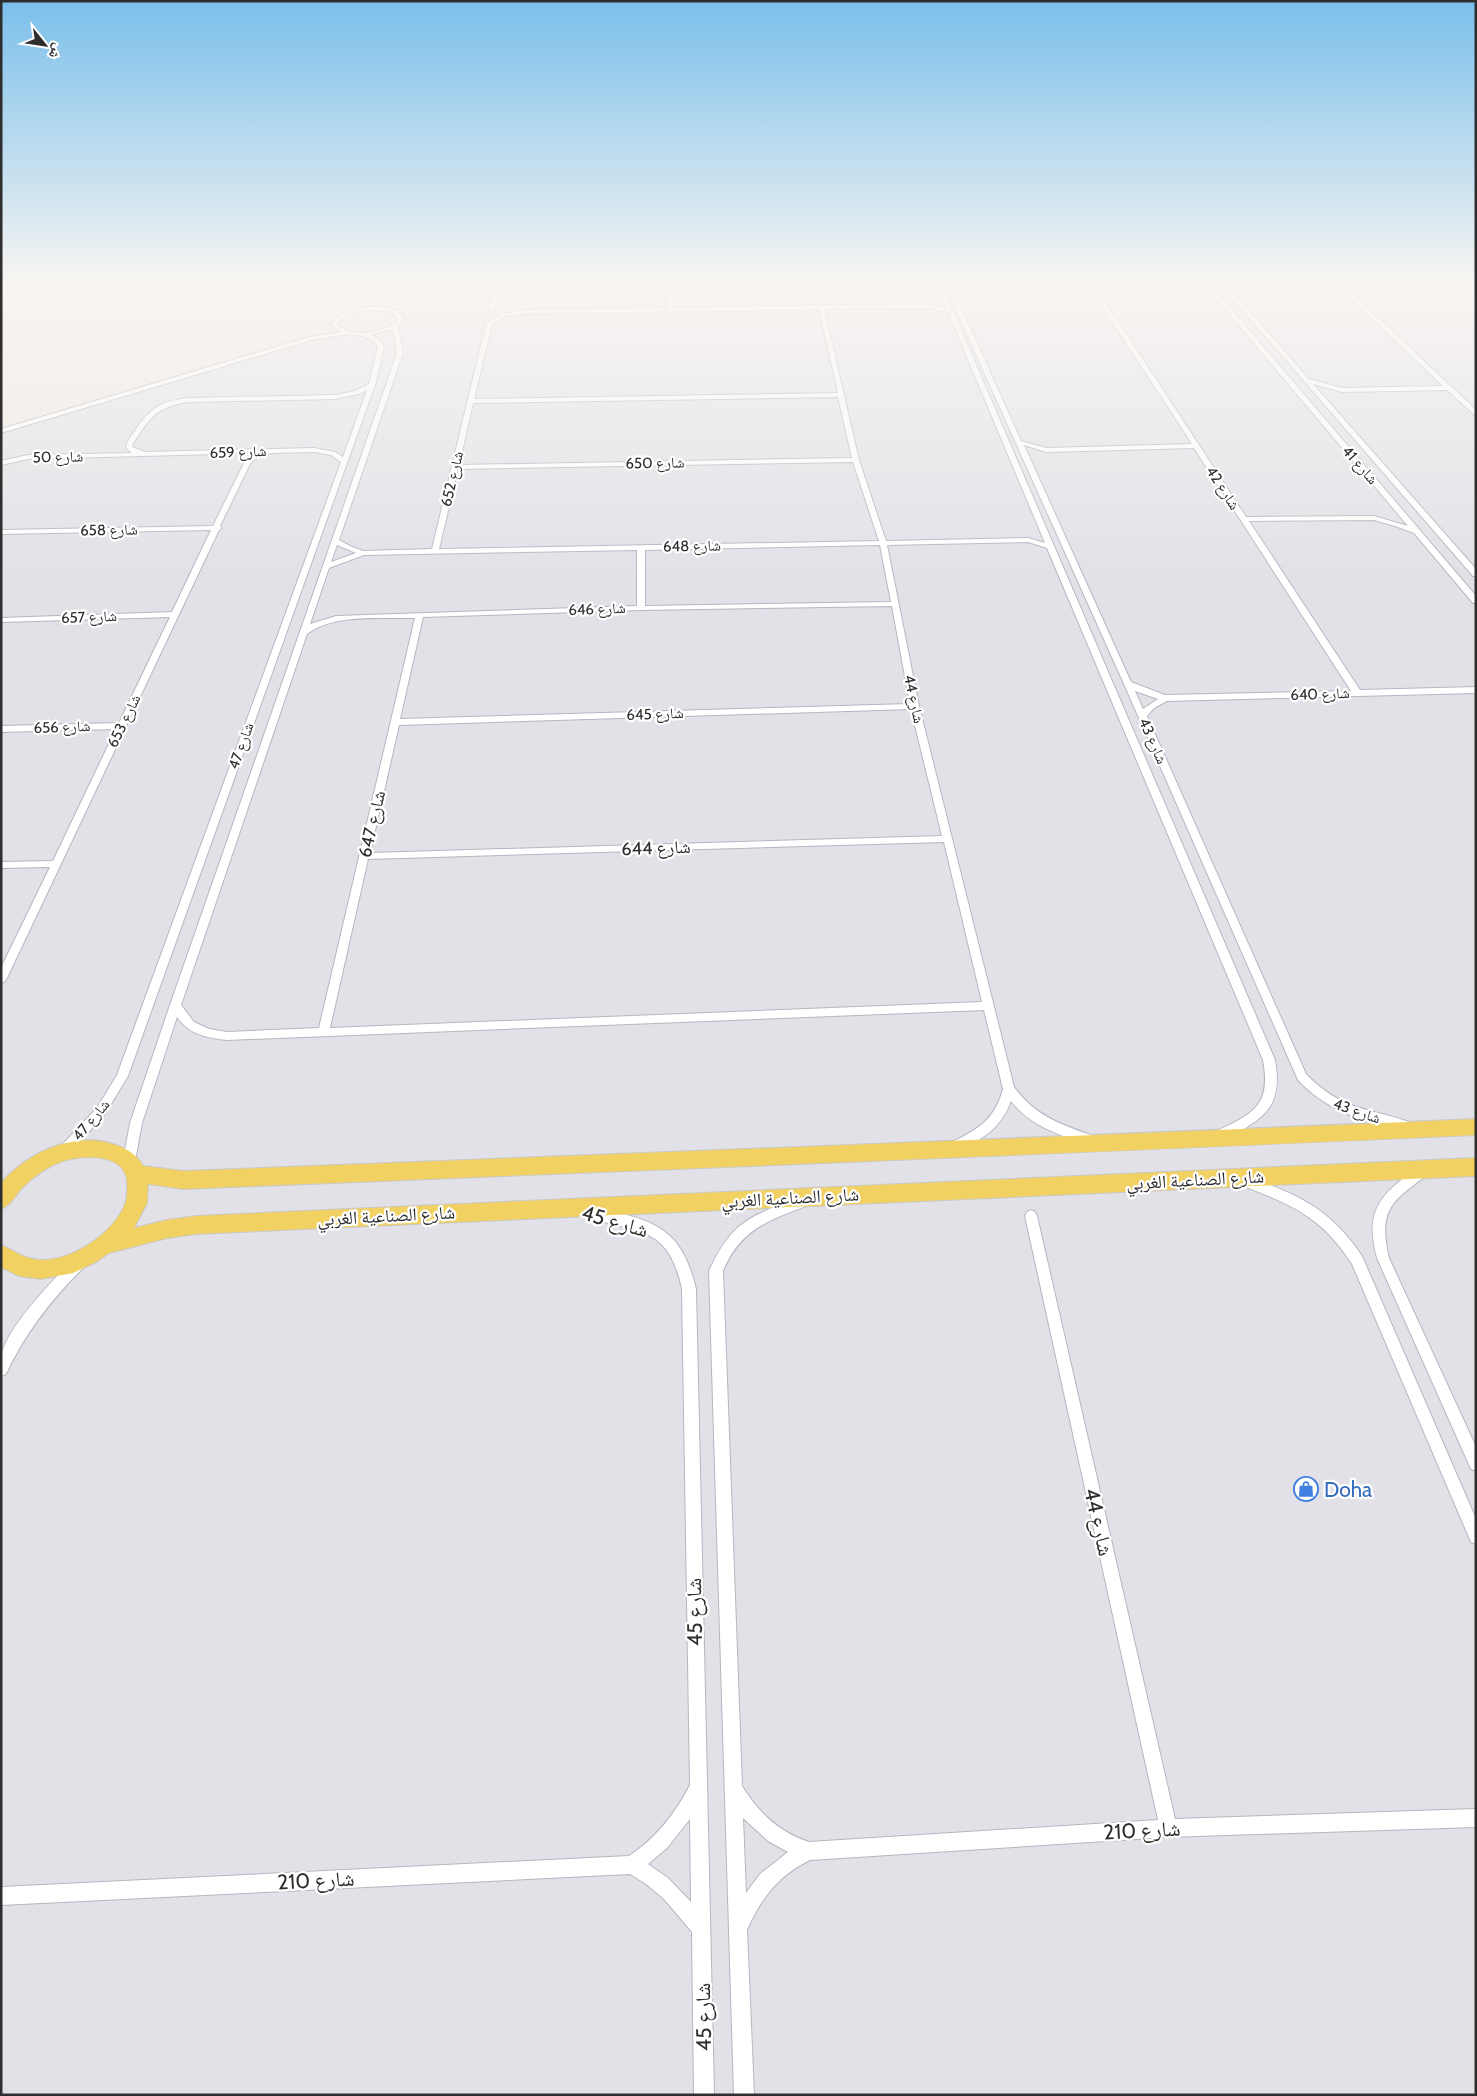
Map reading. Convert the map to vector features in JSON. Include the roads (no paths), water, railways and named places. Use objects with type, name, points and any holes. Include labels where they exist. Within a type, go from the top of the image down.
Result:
[{"type":"main road","points":[[1,1200],[7,1190],[24,1173],[42,1161],[62,1153],[85,1148],[106,1150],[133,1167],[184,1180],[720,1158],[947,1151],[1476,1127]]},
{"type":"main road","points":[[2,1260],[18,1266],[38,1269],[60,1267],[84,1259],[106,1244],[124,1227],[135,1208],[139,1190],[133,1167]]},
{"type":"main road","name":"شارع الصناعية الغربي","points":[[106,1244],[167,1229],[196,1225],[1476,1167]]},
{"type":"main road","points":[[1,1182],[24,1173]]},
{"type":"street","points":[[1,431],[168,381]]},
{"type":"street","name":"شارع 47","points":[[62,1153],[101,1111],[122,1076],[345,462],[372,381]]},
{"type":"street","name":"شارع 47","points":[[133,1167],[136,1123],[390,381]]},
{"type":"street","name":"شارع 652","points":[[435,551],[475,381]]},
{"type":"street","name":"شارع 44","points":[[838,381],[856,460],[883,543],[915,706],[1009,1089],[1028,1113],[1042,1122],[1101,1144]]},
{"type":"street","name":"شارع 43","points":[[979,381],[1265,1051],[1273,1076],[1270,1100],[1254,1116],[1215,1138]]},
{"type":"street","name":"شارع 43","points":[[991,381],[1302,1077],[1311,1088],[1338,1107],[1370,1117],[1422,1129]]},
{"type":"street","name":"شارع 42","points":[[1154,381],[1357,693]]},
{"type":"street","name":"شارع 41","points":[[1287,381],[1476,601]]},
{"type":"street","name":"شارع 41","points":[[1308,381],[1476,574]]},
{"type":"street","points":[[1312,381],[1342,390],[1448,388]]},
{"type":"street","points":[[1441,381],[1476,414]]},
{"type":"street","points":[[116,456],[129,448],[131,440],[150,413],[168,404],[188,400],[335,398],[351,395],[371,385]]},
{"type":"street","points":[[1325,401],[1331,395],[1342,390]]},
{"type":"street","points":[[470,401],[841,395]]},
{"type":"street","points":[[1019,442],[1046,450],[1196,446]]},
{"type":"street","name":"شارع 659","points":[[129,448],[135,452],[145,454],[325,451],[339,456],[345,462]]},
{"type":"street","points":[[1027,460],[1046,450]]},
{"type":"street","points":[[231,452],[242,457],[247,463],[256,456],[270,451]]},
{"type":"street","name":"شارع 50","points":[[1,463],[28,457],[145,454]]},
{"type":"street","name":"شارع 650","points":[[455,467],[856,460]]},
{"type":"street","name":"شارع 653","points":[[1,980],[55,864],[218,528],[247,463]]},
{"type":"street","points":[[1374,518],[1388,513],[1394,504]]},
{"type":"street","points":[[1244,519],[1374,518],[1398,524],[1419,533]]},
{"type":"street","points":[[1022,540],[1034,534],[1040,526]]},
{"type":"street","name":"شارع 658","points":[[1,532],[218,528]]},
{"type":"street","name":"شارع 648","points":[[335,540],[347,548],[363,553],[1022,540],[1035,541],[1049,546]]},
{"type":"street","points":[[641,547],[641,608]]},
{"type":"street","name":"شارع 648","points":[[326,567],[363,553]]},
{"type":"street","name":"شارع 646","points":[[302,634],[314,625],[336,618],[641,608],[896,604]]},
{"type":"street","name":"شارع 657","points":[[1,620],[176,614]]},
{"type":"street","name":"شارع 647","points":[[323,1033],[420,615]]},
{"type":"street","name":"شارع 640","points":[[1128,684],[1165,698],[1476,690]]},
{"type":"street","points":[[1142,716],[1151,706],[1165,698]]},
{"type":"street","name":"شارع 645","points":[[395,722],[915,706]]},
{"type":"street","name":"شارع 656","points":[[1,729],[122,726]]},
{"type":"street","name":"شارع 644","points":[[364,856],[948,839]]},
{"type":"street","points":[[1,865],[55,864]]},
{"type":"street","points":[[175,1005],[182,1018],[191,1026],[211,1035],[323,1033],[988,1006]]},
{"type":"street","points":[[947,1151],[992,1125],[1001,1115],[1009,1089]]},
{"type":"street","points":[[1425,1169],[1398,1190],[1380,1211],[1377,1225],[1378,1241],[1383,1258],[1476,1464]]},
{"type":"street","points":[[1238,1178],[1313,1210],[1331,1224],[1346,1241],[1357,1260],[1476,1537]]},
{"type":"street","name":"شارع 45","points":[[744,2095],[716,1271],[723,1252],[734,1236],[751,1224],[817,1196]]},
{"type":"street","name":"شارع 45","points":[[569,1208],[626,1220],[647,1228],[666,1239],[679,1253],[686,1271],[689,1299],[704,2095]]},
{"type":"street","name":"شارع 44","points":[[1031,1216],[1168,1828]]},
{"type":"street","points":[[1,1369],[9,1350],[30,1317],[55,1286],[84,1259]]},
{"type":"street","name":"شارع 210","points":[[1,1896],[630,1865],[648,1855],[668,1836],[688,1808],[697,1789]]},
{"type":"street","name":"شارع 210","points":[[733,1789],[744,1807],[763,1827],[791,1845],[809,1851]]},
{"type":"street","name":"شارع 210","points":[[738,1930],[747,1907],[760,1887],[774,1871],[791,1859],[809,1851],[1168,1828],[1476,1818]]},
{"type":"street","points":[[630,1865],[647,1873],[677,1897],[701,1930]]},
{"type":"place","name":"Doha","points":[[1306,1489]]}]
